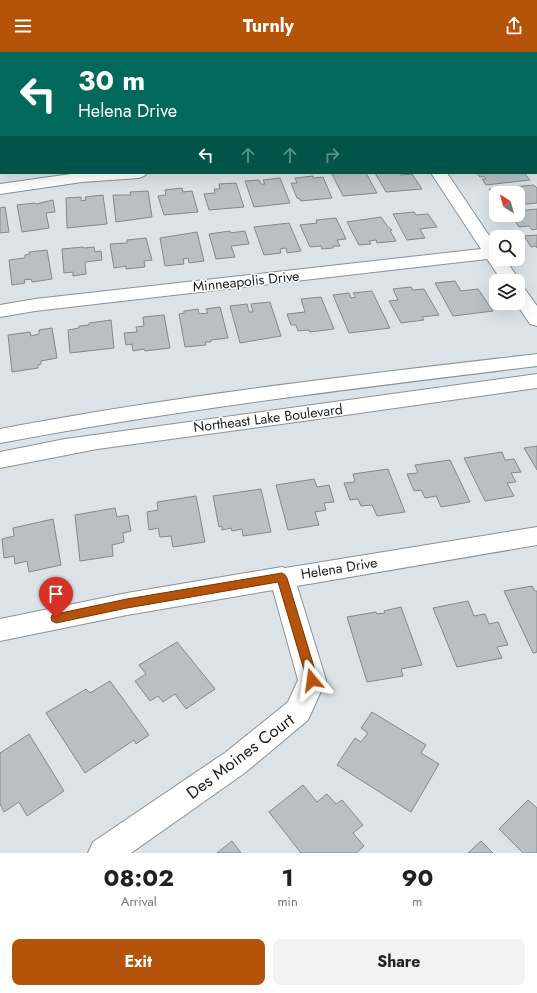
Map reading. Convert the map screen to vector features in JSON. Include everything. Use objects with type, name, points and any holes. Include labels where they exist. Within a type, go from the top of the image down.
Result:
[{"type":"street","points":[[0,189],[82,177],[125,174]]},
{"type":"street","points":[[440,174],[489,248]]},
{"type":"street","name":"Minneapolis Drive","points":[[0,311],[35,305],[489,253]]},
{"type":"street","points":[[525,302],[537,320]]},
{"type":"street","name":"Northeast Lake Boulevard","points":[[0,436],[79,421],[284,392],[537,360]]},
{"type":"street","name":"Northeast Lake Boulevard","points":[[0,460],[42,450],[168,431],[278,418],[537,381]]},
{"type":"street","name":"Helena Drive","points":[[0,630],[127,604],[537,536]]},
{"type":"street","name":"Des Moines Court","points":[[104,853],[236,762],[298,711],[312,680],[282,578]]},
{"type":"building","points":[[332,174],[367,174],[377,193],[343,196]]},
{"type":"building","points":[[376,174],[412,174],[422,189],[386,192]]},
{"type":"building","points":[[478,174],[525,174],[530,180],[486,185],[482,179],[486,179],[484,176],[480,177]]},
{"type":"building","points":[[313,176],[313,178],[323,177],[332,198],[301,201],[297,198],[291,183],[297,183],[295,178]]},
{"type":"building","points":[[280,178],[290,203],[254,207],[245,181],[259,180],[261,184],[265,184],[263,180]]},
{"type":"building","points":[[236,183],[244,207],[209,210],[204,194],[215,193],[214,189],[220,189],[219,184]]},
{"type":"building","points":[[534,185],[537,188],[537,203],[525,204],[525,186],[523,186]]},
{"type":"building","points":[[182,188],[183,192],[192,191],[198,212],[164,215],[158,196],[166,195],[165,190]]},
{"type":"building","points":[[148,191],[152,217],[116,222],[113,195],[131,195],[130,192]]},
{"type":"building","points":[[103,195],[107,224],[67,228],[66,198],[81,197],[81,201],[86,200],[85,197]]},
{"type":"building","points":[[53,200],[55,212],[46,213],[49,228],[22,232],[17,205],[36,204]]},
{"type":"building","points":[[5,207],[9,232],[0,233],[0,208]]},
{"type":"building","points":[[537,209],[537,229],[532,230],[529,226],[519,227],[516,222],[525,222],[525,210]]},
{"type":"building","points":[[414,212],[416,215],[428,214],[437,227],[420,229],[425,238],[407,240],[393,214]]},
{"type":"building","points":[[381,217],[392,230],[390,231],[396,241],[377,243],[376,240],[369,241],[371,244],[359,245],[347,222]]},
{"type":"building","points":[[336,218],[346,239],[337,240],[340,246],[322,249],[321,246],[310,247],[300,225],[317,223],[316,220]]},
{"type":"building","points":[[289,223],[301,251],[287,253],[286,248],[280,249],[281,253],[264,255],[254,227]]},
{"type":"building","points":[[230,231],[230,233],[245,231],[249,244],[231,246],[235,257],[216,259],[209,234]]},
{"type":"building","points":[[197,232],[204,261],[189,263],[188,258],[183,259],[184,264],[165,266],[160,238]]},
{"type":"building","points":[[537,235],[537,248],[536,246],[531,247],[525,236]]},
{"type":"building","points":[[146,238],[152,260],[144,261],[145,267],[126,269],[126,266],[114,268],[110,244],[127,243],[127,240]]},
{"type":"building","points":[[94,247],[95,252],[101,251],[102,260],[85,262],[86,274],[73,276],[73,272],[64,273],[62,249]]},
{"type":"building","points":[[47,250],[52,279],[32,282],[31,279],[24,280],[25,283],[12,285],[9,260],[25,258],[25,255],[30,254],[29,252]]},
{"type":"building","points":[[455,281],[461,291],[478,289],[489,305],[489,310],[493,311],[453,316],[435,283]]},
{"type":"building","points":[[411,287],[413,290],[424,289],[439,315],[422,317],[424,320],[401,323],[389,301],[398,300],[393,289]]},
{"type":"building","points":[[372,291],[390,328],[349,333],[333,295],[349,293],[351,298],[356,297],[353,293]]},
{"type":"building","points":[[321,297],[334,329],[310,332],[309,330],[298,331],[296,325],[291,325],[287,314],[305,312],[301,299]]},
{"type":"building","points":[[270,302],[281,336],[240,343],[230,306],[247,304],[249,312],[253,312],[251,304]]},
{"type":"building","points":[[220,307],[228,338],[211,340],[211,342],[205,342],[206,345],[185,347],[179,314],[184,313],[184,311],[198,309],[199,314],[208,313],[206,309]]},
{"type":"building","points":[[164,315],[170,348],[133,351],[132,344],[126,345],[124,333],[137,332],[136,327],[144,326],[143,317]]},
{"type":"building","points":[[111,320],[114,348],[70,353],[68,330],[79,328],[79,326],[89,325],[89,323]]},
{"type":"building","points":[[52,328],[57,358],[41,361],[38,368],[12,372],[8,335],[30,332],[31,336],[39,334],[39,330]]},
{"type":"building","points":[[537,446],[537,470],[524,448]]},
{"type":"building","points":[[502,452],[505,460],[514,459],[521,472],[511,473],[516,482],[507,483],[514,496],[485,501],[464,458]]},
{"type":"building","points":[[450,460],[470,502],[441,507],[436,496],[425,498],[421,490],[414,491],[407,474],[418,473],[415,465]]},
{"type":"building","points":[[388,469],[405,512],[377,516],[372,505],[361,506],[358,499],[350,500],[344,483],[355,482],[353,474]]},
{"type":"building","points":[[314,479],[317,487],[329,485],[334,502],[324,503],[326,510],[315,512],[319,525],[288,530],[276,485]]},
{"type":"building","points":[[261,489],[271,532],[243,536],[242,529],[232,531],[231,528],[222,530],[222,526],[219,527],[213,496]]},
{"type":"building","points":[[196,496],[205,542],[173,547],[171,536],[160,537],[158,528],[149,530],[147,512],[158,510],[157,502]]},
{"type":"building","points":[[115,508],[117,517],[128,515],[131,531],[123,533],[124,542],[112,545],[113,556],[80,561],[75,515]]},
{"type":"building","points":[[53,519],[61,565],[29,572],[27,561],[15,564],[14,556],[4,558],[2,539],[14,536],[13,528]]},
{"type":"building","points":[[532,586],[535,591],[537,591],[537,652],[533,653],[504,591]]},
{"type":"building","points":[[468,601],[474,616],[485,614],[489,624],[498,622],[508,645],[497,647],[502,658],[457,667],[433,608]]},
{"type":"building","points":[[401,607],[422,665],[401,669],[403,676],[367,682],[347,617],[376,612],[377,614],[385,613],[384,611]]},
{"type":"building","points":[[177,642],[215,689],[186,709],[175,694],[163,702],[158,696],[150,701],[135,681],[146,674],[139,665]]},
{"type":"building","points":[[110,681],[149,735],[136,744],[134,740],[85,773],[46,713],[86,689],[90,693]]},
{"type":"building","points":[[372,712],[426,745],[421,753],[439,764],[411,812],[337,765],[355,738],[361,742],[368,733],[361,728]]},
{"type":"building","points":[[29,734],[64,791],[27,816],[19,802],[4,812],[0,804],[0,753]]},
{"type":"building","points":[[303,785],[317,802],[327,794],[336,804],[342,800],[363,825],[353,833],[364,846],[356,853],[301,853],[269,812]]},
{"type":"building","points":[[528,800],[537,808],[537,853],[523,853],[499,829]]},
{"type":"building","points":[[232,841],[241,853],[217,853]]},
{"type":"building","points":[[481,841],[493,853],[468,853]]},
{"type":"route","points":[[56,618],[127,604],[282,578],[312,680]]}]
